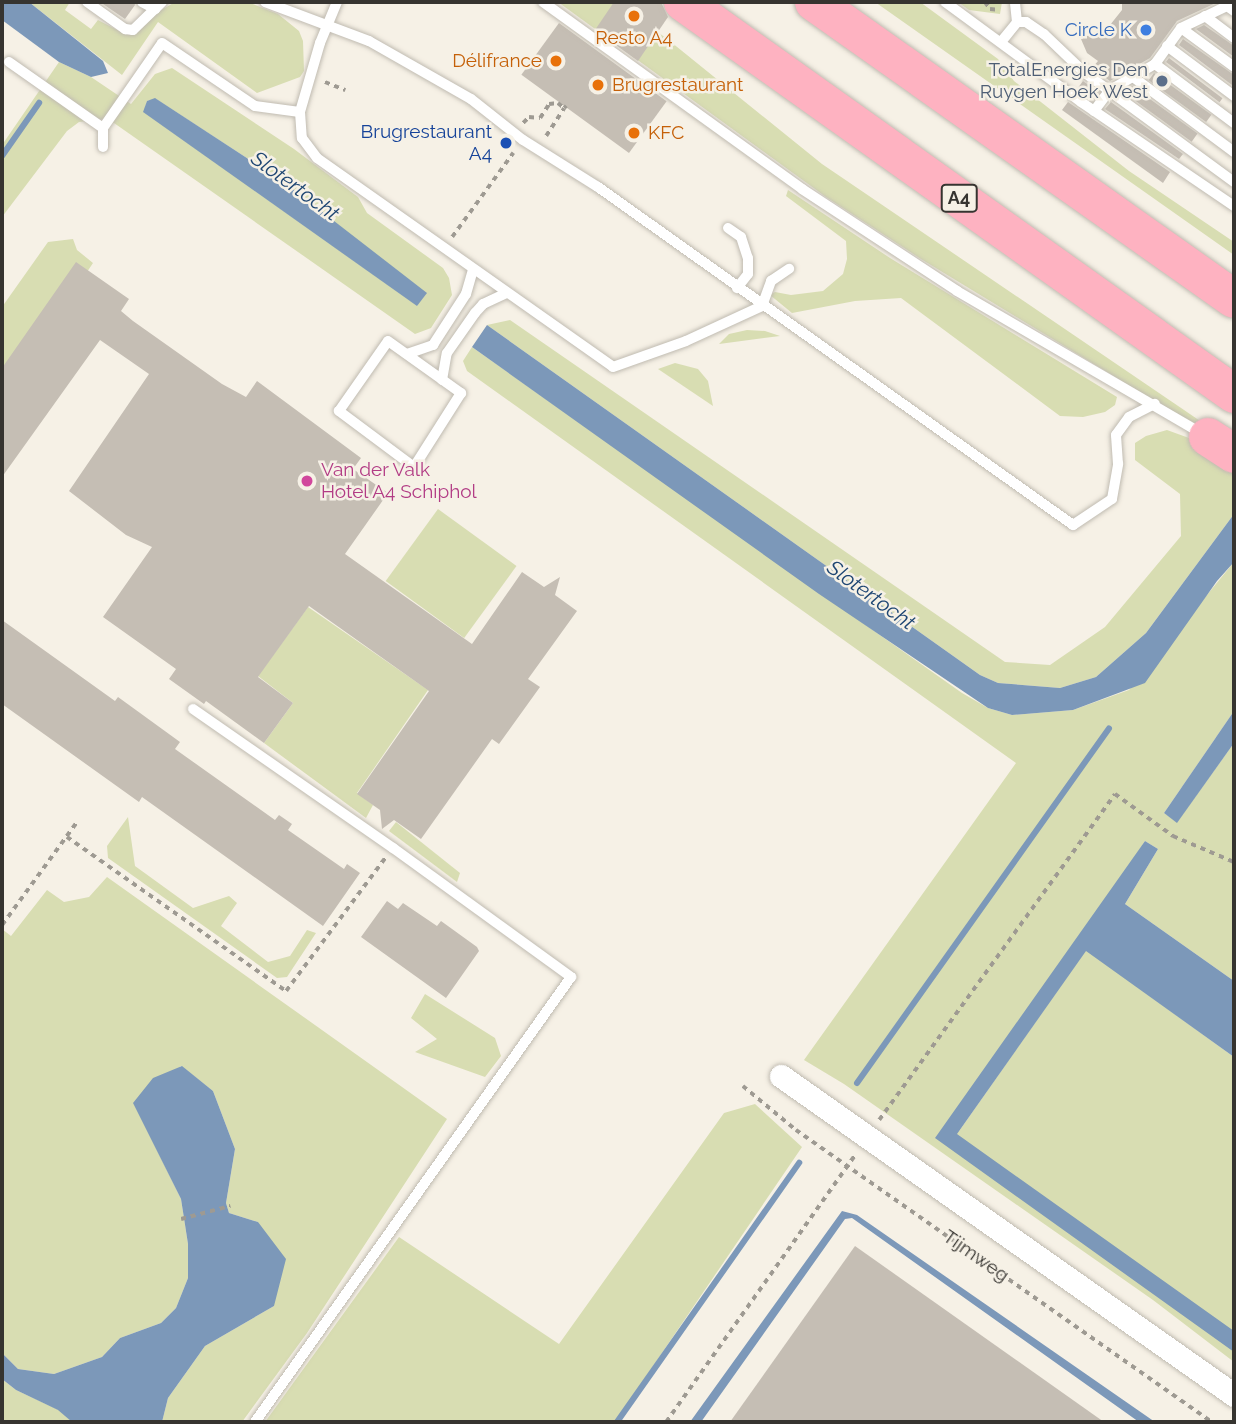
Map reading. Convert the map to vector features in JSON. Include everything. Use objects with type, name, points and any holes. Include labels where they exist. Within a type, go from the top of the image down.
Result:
[{"type":"highway","name":"A4","points":[[683,2],[1234,394]]},
{"type":"highway","points":[[814,2],[1234,299]]},
{"type":"street","name":"Tijmweg","points":[[781,1076],[1234,1395]]},
{"type":"lane","points":[[87,2],[125,29],[133,30],[159,5]]},
{"type":"lane","points":[[142,2],[159,5]]},
{"type":"lane","points":[[265,2],[369,41],[420,67],[471,99],[519,137],[598,187],[1073,525],[1112,499],[1118,464],[1116,435],[1129,417],[1155,404]]},
{"type":"lane","points":[[337,2],[300,112],[302,138],[317,158],[443,250],[613,367],[686,341],[762,306],[771,281],[789,269]]},
{"type":"lane","points":[[543,2],[824,204],[957,291],[1155,404],[1221,445]]},
{"type":"lane","points":[[945,2],[1094,111],[1234,206]]},
{"type":"lane","points":[[1001,42],[1017,22],[1015,2]]},
{"type":"lane","points":[[1094,111],[1110,90],[1155,64],[1181,28],[1205,16],[1231,9]]},
{"type":"lane","points":[[1205,16],[1234,38]]},
{"type":"lane","points":[[1017,22],[1026,22],[1044,34],[1072,58],[1076,66],[1234,181]]},
{"type":"lane","points":[[1181,28],[1234,67]]},
{"type":"lane","points":[[103,147],[103,128],[162,43],[256,106],[300,112]]},
{"type":"lane","points":[[1167,46],[1234,96]]},
{"type":"lane","points":[[9,62],[103,128]]},
{"type":"lane","points":[[1155,64],[1234,123]]},
{"type":"lane","points":[[1133,77],[1234,152]]},
{"type":"lane","points":[[728,228],[741,237],[748,258],[748,274],[737,288]]},
{"type":"lane","points":[[407,354],[433,345],[466,295],[473,269]]},
{"type":"lane","points":[[442,380],[447,353],[475,313],[483,304],[507,293]]},
{"type":"lane","points":[[388,341],[407,354],[461,393],[414,467],[340,411],[388,341]]},
{"type":"lane","points":[[193,709],[393,848],[571,977],[255,1422]]},
{"type":"path","points":[[311,75],[345,90]]},
{"type":"path","points":[[443,250],[519,137],[526,118],[540,118],[549,103],[558,103],[565,107],[555,121]]},
{"type":"path","points":[[666,1422],[867,1137],[1115,794],[1172,836],[1234,862]]},
{"type":"path","points":[[2,925],[76,823]]},
{"type":"path","points":[[66,836],[286,991],[393,848]]},
{"type":"path","name":"Tijmweg","points":[[743,1086],[796,1130],[1212,1422]]},
{"type":"path","points":[[181,1219],[230,1206]]},
{"type":"green space","points":[[29,2],[70,2],[65,10],[91,29],[98,20],[123,33],[175,2],[248,2],[278,14],[299,31],[303,41],[304,71],[300,77],[257,93],[158,22],[122,75]]},
{"type":"green space","points":[[558,2],[610,2],[622,7],[666,38],[822,164],[1234,444],[1234,449],[921,259],[826,197]]},
{"type":"green space","points":[[875,2],[920,2],[998,59],[1014,81],[1129,171],[1234,242],[1234,255]]},
{"type":"green space","points":[[958,2],[1002,2],[1000,14],[969,10]]},
{"type":"green space","points":[[59,62],[91,77],[131,104],[155,74],[172,68],[294,149],[358,197],[367,213],[443,268],[449,278],[452,295],[431,328],[415,334],[114,123],[103,119],[79,122],[67,131],[2,217],[2,145]],"holes":[[[156,99],[285,183],[418,306],[144,112],[147,101]]]},
{"type":"green space","points":[[788,190],[890,258],[1117,397],[1115,405],[1105,412],[1083,417],[1060,416],[901,298],[855,301],[792,313],[770,295],[775,292],[791,295],[823,291],[843,274],[847,259],[846,241],[786,196]]},
{"type":"green space","points":[[73,239],[77,250],[93,263],[49,329],[39,324],[2,374],[2,307],[48,242]]},
{"type":"green space","points":[[510,320],[1005,662],[1050,665],[1105,627],[1181,536],[1180,494],[1135,460],[1135,443],[1146,436],[1167,430],[1189,438],[1234,464],[1234,514],[1146,633],[1096,677],[1060,688],[998,683],[980,675],[487,325]]},
{"type":"green space","points":[[747,330],[765,331],[780,336],[719,344],[729,334]]},
{"type":"green space","points":[[472,347],[962,693],[988,708],[1012,715],[1073,710],[1129,690],[1234,562],[1234,711],[1164,813],[1177,822],[1234,743],[1234,981],[1125,904],[1158,849],[1145,841],[957,1134],[1086,950],[1234,1057],[1234,1362],[1153,1300],[844,1084],[804,1060],[1016,763],[467,371],[463,361]]},
{"type":"green space","points":[[675,363],[698,369],[708,381],[713,406],[658,369]]},
{"type":"green space","points":[[438,509],[516,566],[464,638],[386,581]]},
{"type":"green space","points":[[308,607],[428,690],[357,793],[373,805],[366,818],[264,743],[293,703],[258,676]]},
{"type":"green space","points":[[128,817],[135,866],[193,908],[229,896],[237,903],[221,926],[268,962],[290,956],[307,930],[316,933],[287,977],[277,978],[108,858],[107,846]]},
{"type":"green space","points":[[396,822],[460,873],[457,882],[389,831]]},
{"type":"green space","points":[[107,877],[447,1119],[307,1333],[242,1422],[162,1422],[168,1398],[205,1346],[274,1306],[258,1222],[229,1213],[226,1203],[235,1149],[213,1091],[181,1066],[134,1103],[181,1199],[188,1244],[188,1278],[176,1308],[161,1323],[120,1338],[102,1357],[54,1374],[18,1369],[2,1353],[2,929],[11,936],[47,890],[64,902],[89,897]]},
{"type":"green space","points":[[425,994],[495,1038],[501,1056],[485,1077],[415,1052],[437,1039],[411,1018]]},
{"type":"green space","points":[[755,1104],[802,1147],[615,1422],[265,1422],[399,1237],[559,1344],[724,1113]]},
{"type":"green space","points":[[2,1379],[16,1390],[59,1410],[72,1422],[2,1422]]},
{"type":"water","points":[[2,2],[29,2],[103,61],[108,73],[91,77],[59,62],[2,20]]},
{"type":"water","points":[[155,98],[285,183],[427,293],[417,306],[143,112],[147,101]]},
{"type":"water","points":[[487,325],[980,675],[998,683],[1060,688],[1096,677],[1146,633],[1234,514],[1234,562],[1217,581],[1145,683],[1073,710],[1012,715],[988,708],[819,594],[472,347]]},
{"type":"water","points":[[1234,711],[1234,743],[1177,823],[1164,813]]},
{"type":"water","points":[[1145,841],[1158,849],[1125,904],[1234,981],[1234,1057],[1086,951],[957,1134],[1234,1331],[1234,1352],[935,1138]]},
{"type":"water","points":[[182,1066],[213,1091],[235,1149],[226,1203],[229,1213],[258,1222],[286,1259],[274,1306],[205,1346],[168,1398],[162,1422],[72,1422],[58,1410],[16,1390],[2,1379],[2,1353],[18,1369],[54,1374],[102,1357],[120,1338],[161,1323],[176,1308],[188,1278],[188,1244],[181,1199],[133,1103],[153,1078]]},
{"type":"water","points":[[842,1211],[857,1215],[1155,1422],[1139,1422],[852,1218],[845,1219],[701,1422],[690,1422]]},
{"type":"building","points":[[100,2],[134,2],[135,5],[125,19]]},
{"type":"building","points":[[614,2],[661,2],[668,17],[638,61],[595,30]]},
{"type":"building","points":[[1122,2],[1218,2],[1177,21],[1150,58],[1110,81],[1092,68],[1098,61],[1087,53],[1081,39],[1110,25],[1122,10]]},
{"type":"building","name":"Brugrestaurant","points":[[559,23],[667,101],[629,153],[521,75]]},
{"type":"building","points":[[1204,25],[1234,46],[1234,57],[1196,29]]},
{"type":"building","points":[[1183,39],[1234,75],[1232,85],[1179,45]]},
{"type":"building","points":[[1169,58],[1223,98],[1219,102],[1166,62]]},
{"type":"building","points":[[1154,73],[1211,115],[1206,122],[1149,80]]},
{"type":"building","points":[[1083,81],[1098,92],[1092,100],[1077,89]]},
{"type":"building","points":[[1132,86],[1198,134],[1192,142],[1126,94]]},
{"type":"building","points":[[1068,102],[1170,172],[1163,183],[1062,110]]},
{"type":"building","points":[[1111,102],[1183,154],[1179,159],[1105,109]]},
{"type":"building","points":[[76,262],[129,299],[121,311],[222,384],[246,397],[257,381],[361,458],[353,469],[388,493],[345,554],[472,644],[522,572],[544,587],[560,577],[555,595],[577,611],[528,679],[540,687],[499,744],[492,739],[421,839],[394,820],[382,829],[380,810],[357,794],[429,691],[309,606],[258,677],[293,703],[264,743],[206,701],[204,704],[169,679],[176,669],[103,617],[152,547],[126,535],[69,491],[149,374],[100,340],[2,477],[2,368]]},
{"type":"building","points":[[2,620],[115,701],[118,697],[180,742],[175,749],[275,820],[279,815],[292,824],[288,830],[344,869],[347,864],[360,873],[323,926],[142,797],[139,802],[2,704]]},
{"type":"building","points":[[387,901],[398,909],[403,903],[437,926],[441,921],[477,947],[479,951],[446,998],[361,937]]},
{"type":"building","points":[[855,1246],[1104,1422],[730,1422]]},
{"type":"waterway","points":[[2,156],[39,103]]},
{"type":"waterway","points":[[857,1083],[1109,728]]},
{"type":"waterway","points":[[617,1422],[799,1163]]},
{"type":"place","name":"Resto A4","points":[[634,16]]},
{"type":"place","name":"Circle K","points":[[1146,30]]},
{"type":"place","name":"Délifrance","points":[[556,61]]},
{"type":"place","name":"TotalEnergies Den Ruygen Hoek West","points":[[1162,81]]},
{"type":"place","name":"Brugrestaurant","points":[[598,85]]},
{"type":"place","name":"KFC","points":[[634,133]]},
{"type":"place","name":"Brugrestaurant A4","points":[[506,143]]},
{"type":"place","name":"Van der Valk Hotel A4 Schiphol","points":[[307,481]]},
{"type":"water label","name":"Slotertocht","points":[[295,186]]},
{"type":"water label","name":"Slotertocht","points":[[871,595]]}]
